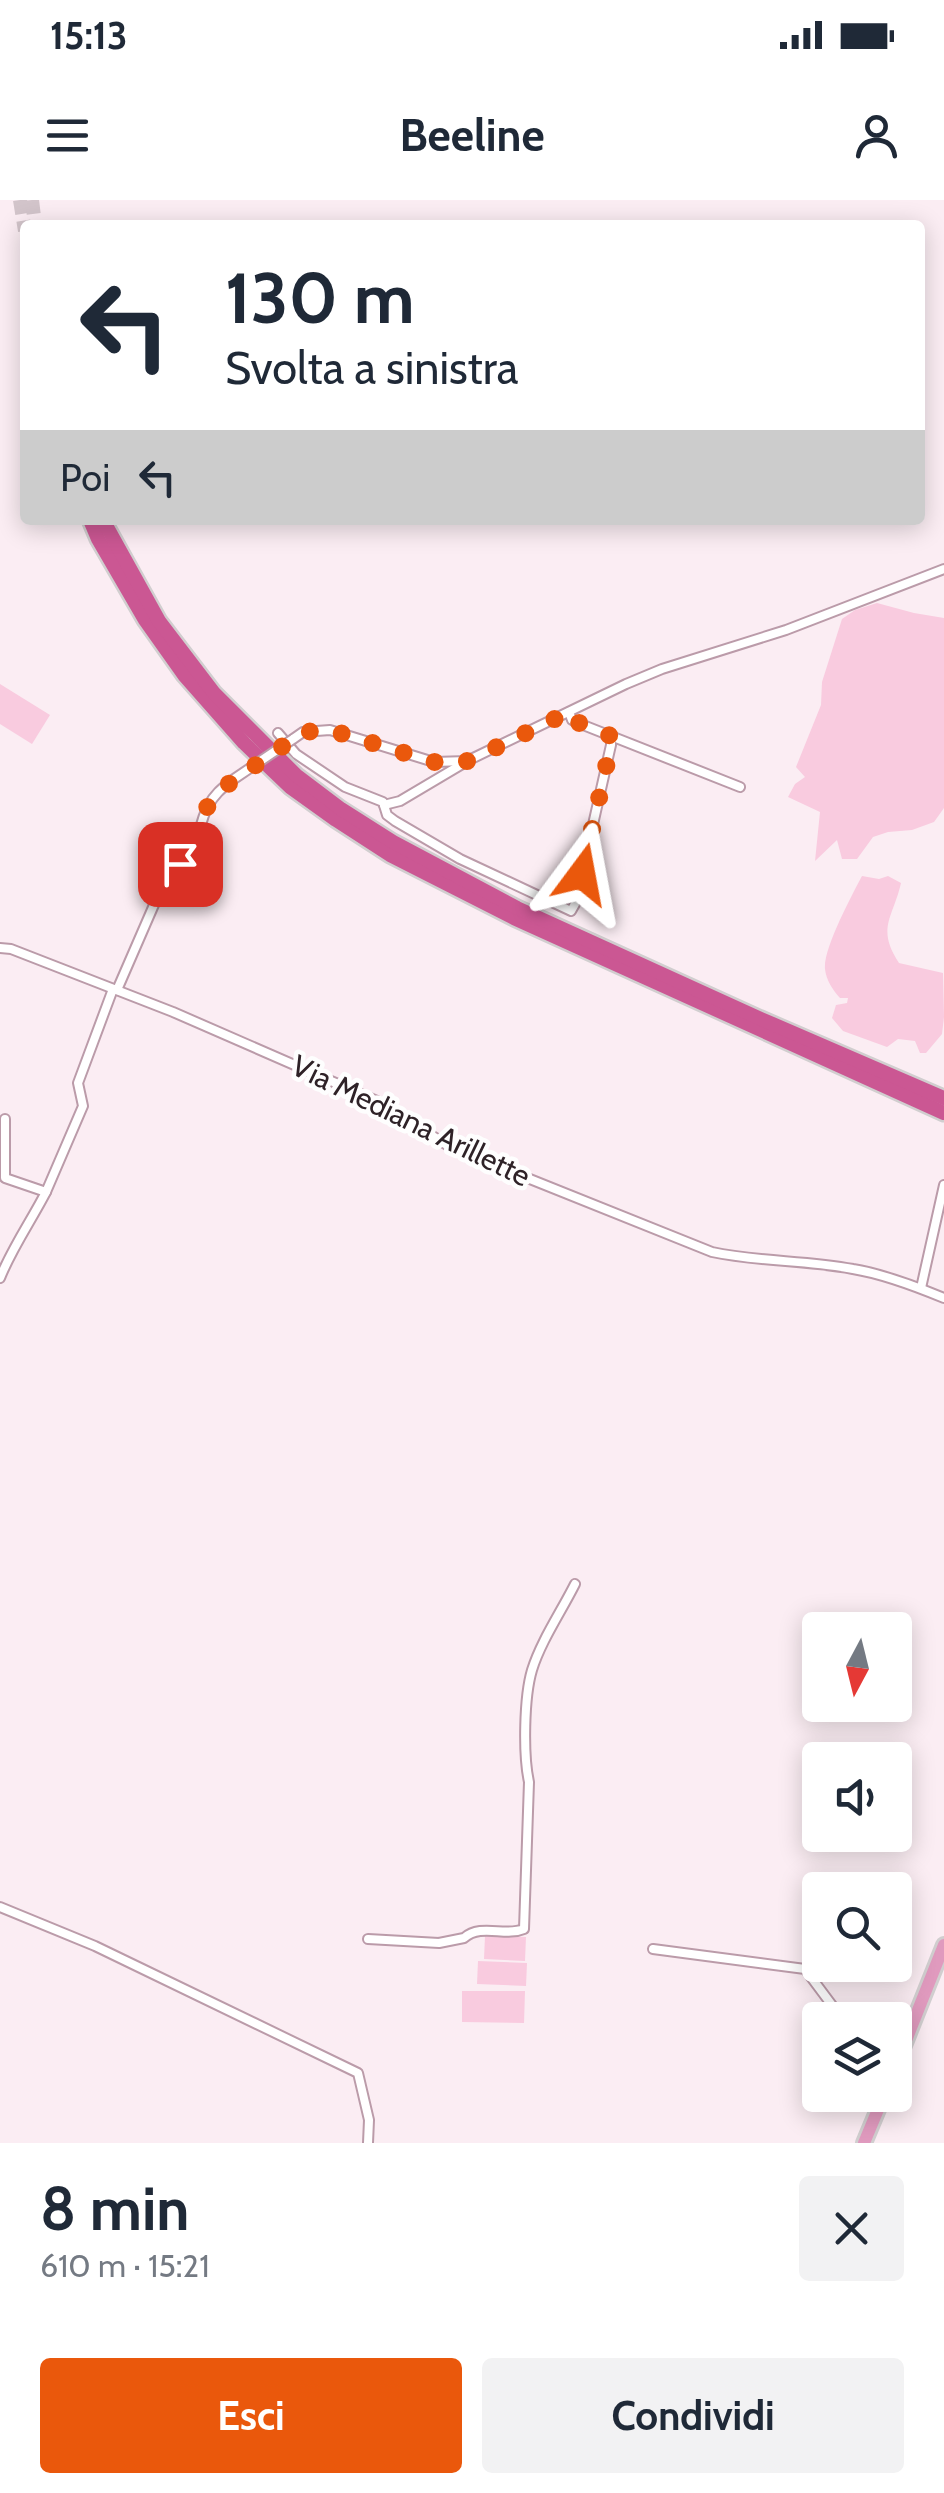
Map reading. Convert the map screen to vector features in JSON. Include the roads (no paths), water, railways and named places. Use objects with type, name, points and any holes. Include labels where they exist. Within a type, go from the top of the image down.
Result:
[{"type":"highway","points":[[92,525],[145,620],[184,675],[244,743],[290,787],[336,820],[390,855],[514,918],[944,1113]]},
{"type":"highway","points":[[107,525],[144,596],[214,694],[296,775],[342,809],[393,842],[517,908],[944,1098]]},
{"type":"main road","points":[[912,2025],[944,1945]]},
{"type":"main road","points":[[864,2143],[877,2112]]},
{"type":"street","points":[[384,805],[400,801],[468,761],[662,669],[786,630],[944,570]]},
{"type":"street","points":[[569,712],[572,720],[740,787]]},
{"type":"street","points":[[0,1278],[46,1192],[83,1106],[78,1084],[115,990],[170,868],[188,857],[196,846],[206,809],[217,792],[303,732],[330,730],[434,762],[468,761]]},
{"type":"street","points":[[278,733],[296,754],[345,787],[383,802],[387,814],[395,821],[445,851],[571,910],[611,736]]},
{"type":"street","name":"Via Mediana Arillette","points":[[0,948],[190,1020],[378,1101],[450,1147],[712,1252],[746,1259],[853,1268],[944,1298]]},
{"type":"street","points":[[6,1119],[5,1178],[46,1192]]},
{"type":"street","points":[[921,1288],[944,1184]]},
{"type":"street","points":[[368,1939],[447,1942],[478,1930],[524,1929],[529,1688],[536,1661],[575,1584]]},
{"type":"street","points":[[0,1907],[95,1946],[358,2073],[370,2120],[368,2143]]},
{"type":"street","points":[[653,1949],[805,1970],[829,2002]]},
{"type":"tunnel","points":[[20,200],[23,220]]},
{"type":"tunnel","points":[[32,200],[34,220]]}]
